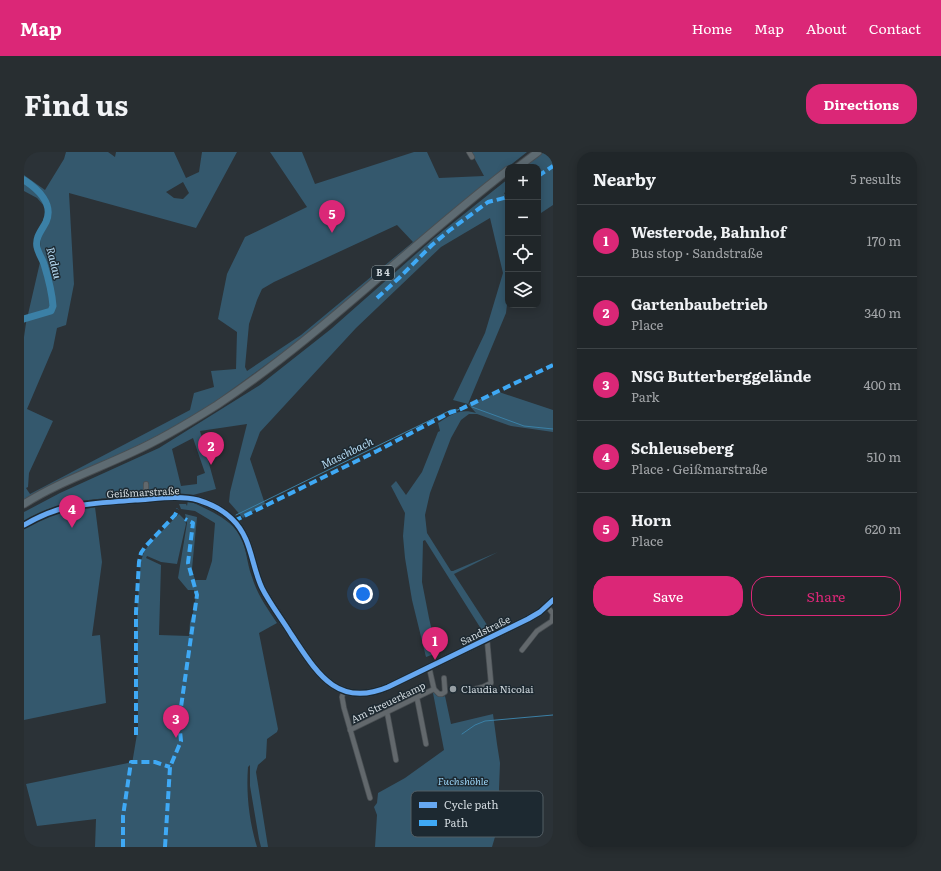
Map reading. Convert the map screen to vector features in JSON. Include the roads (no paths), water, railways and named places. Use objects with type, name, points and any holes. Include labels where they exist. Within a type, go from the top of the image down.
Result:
[{"type":"highway","points":[[516,164],[531,152]]},
{"type":"highway","points":[[522,164],[538,152]]},
{"type":"highway","name":"B 4","points":[[24,509],[209,414],[279,365],[321,331],[482,192],[504,176]]},
{"type":"highway","name":"B 4","points":[[24,504],[57,487],[135,453]]},
{"type":"street","name":"Geißmarstraße","points":[[146,484],[146,500]]},
{"type":"street","name":"Geißmarstraße","points":[[24,525],[52,512],[69,507],[95,503],[177,498],[198,500],[213,505],[234,521],[247,541],[262,588]]},
{"type":"street","name":"Sandstraße","points":[[262,588],[316,670],[327,682],[344,690],[360,693],[376,691],[429,667],[528,619],[553,600]]},
{"type":"street","points":[[522,650],[537,631],[552,621],[553,614],[547,606]]},
{"type":"street","points":[[475,688],[483,687],[491,683],[487,639]]},
{"type":"street","points":[[429,667],[434,689],[439,694],[445,692],[444,678]]},
{"type":"street","name":"Am Streuerkamp","points":[[350,730],[434,689]]},
{"type":"street","name":"Am Streuerkamp","points":[[344,690],[342,702],[370,798]]},
{"type":"street","points":[[416,698],[426,744]]},
{"type":"street","points":[[386,712],[396,760]]},
{"type":"waterway","name":"Radau","points":[[24,180],[39,192],[48,209],[46,222],[39,234],[37,243],[48,279],[53,306],[51,311],[24,319]]},
{"type":"waterway","name":"Maschbach","points":[[236,515],[451,410],[458,410],[465,405]]},
{"type":"waterway","name":"Maschbach","points":[[472,407],[524,426],[553,429]]},
{"type":"waterway","points":[[462,734],[475,725],[485,721],[553,715]]},
{"type":"place","name":"Horn","points":[[332,233]]},
{"type":"place","name":"Gartenbaubetrieb","points":[[211,465]]},
{"type":"place","name":"Schleuseberg","points":[[72,528]]},
{"type":"place","name":"Westerode, Bahnhof","points":[[435,660]]},
{"type":"place","name":"Claudia Nicolai","points":[[453,689]]},
{"type":"place","name":"NSG Butterberggelände","points":[[176,738]]},
{"type":"park label","name":"Fuchshöhle","points":[[463,781]]}]
